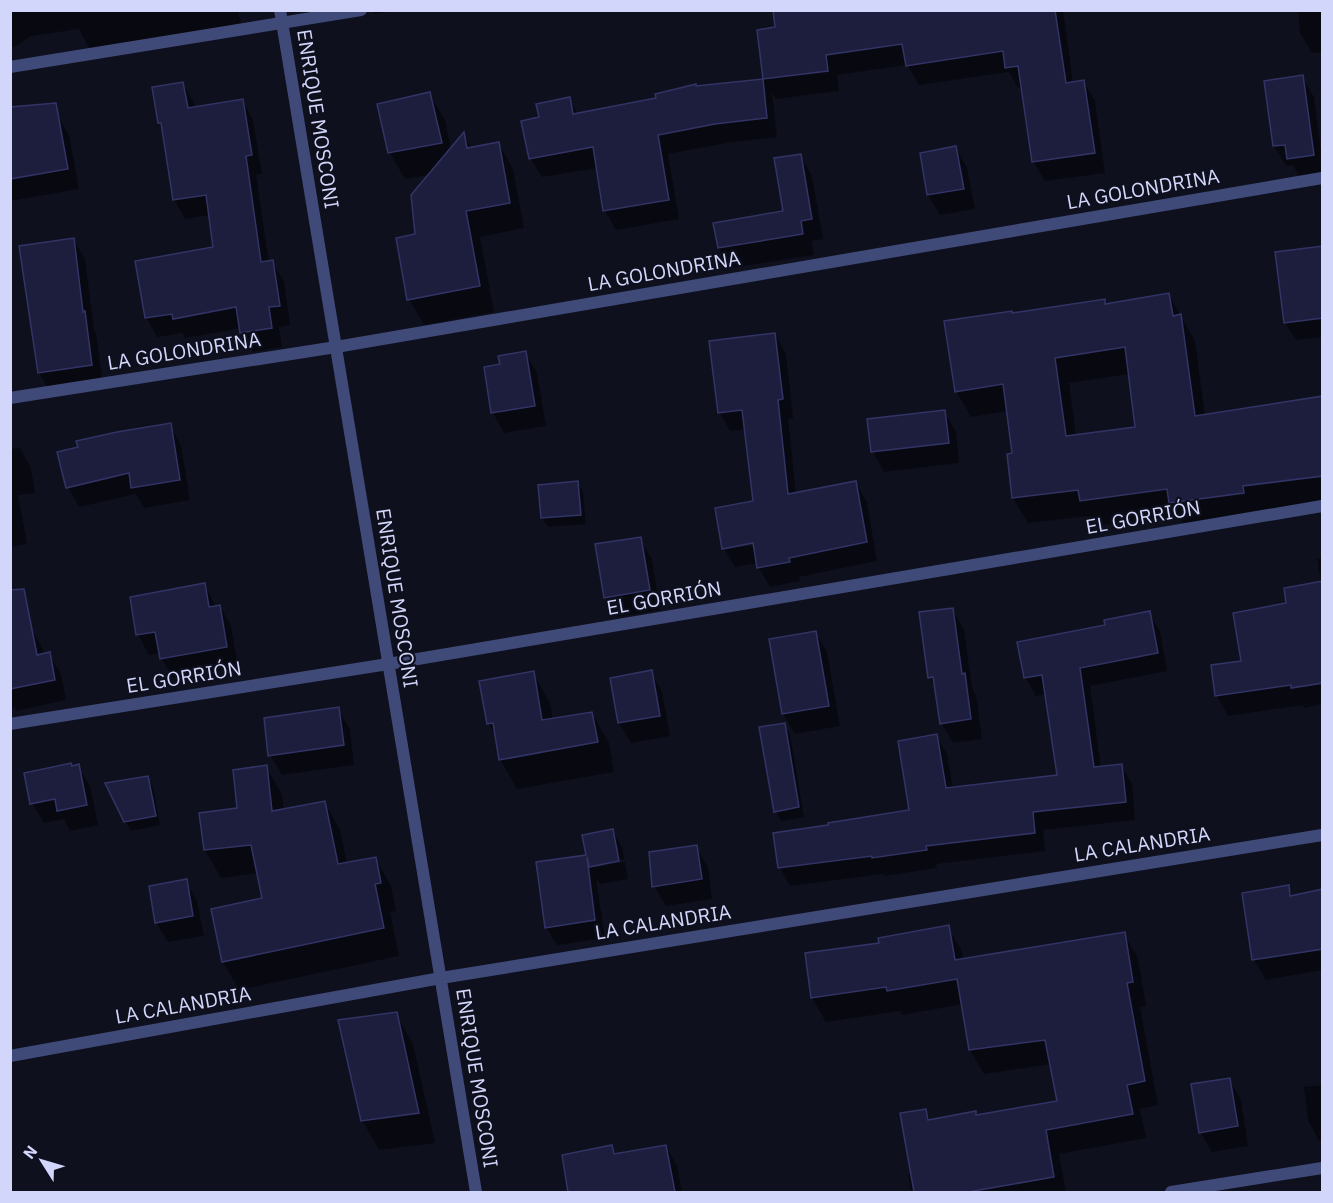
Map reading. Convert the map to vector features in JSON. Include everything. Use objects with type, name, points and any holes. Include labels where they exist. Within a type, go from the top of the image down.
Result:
[{"type":"street","points":[[10,67],[281,17],[361,10]]},
{"type":"street","name":"ENRIQUE MOSCONI","points":[[281,17],[476,1192]]},
{"type":"street","name":"LA GOLONDRINA","points":[[10,398],[336,347],[1323,178]]},
{"type":"street","name":"EL GORRIÓN","points":[[10,724],[388,664],[1323,506]]},
{"type":"street","name":"LA CALANDRIA","points":[[10,1056],[441,978],[1323,835]]},
{"type":"street","points":[[1171,1192],[1323,1168]]},
{"type":"building","points":[[773,10],[1055,10],[1066,83],[1084,80],[1095,153],[1032,162],[1018,66],[1005,68],[1003,51],[906,66],[902,44],[826,55],[828,71],[763,79],[757,30],[775,27]]},
{"type":"building","points":[[1303,75],[1314,155],[1287,159],[1285,145],[1273,146],[1264,81]]},
{"type":"building","points":[[763,79],[767,118],[715,124],[658,135],[669,200],[603,211],[593,147],[529,159],[521,121],[539,117],[536,104],[570,97],[573,114],[656,98],[655,94],[696,84],[696,86]]},
{"type":"building","points":[[183,82],[188,108],[243,99],[252,155],[246,156],[261,262],[273,260],[280,306],[269,307],[272,328],[240,333],[236,307],[173,319],[172,314],[145,318],[135,261],[213,247],[206,195],[173,200],[161,123],[158,123],[152,87]]},
{"type":"building","points":[[430,92],[442,143],[388,153],[377,104]]},
{"type":"building","points":[[56,103],[68,169],[10,179],[10,107]]},
{"type":"building","points":[[464,132],[467,148],[499,142],[510,203],[466,211],[480,286],[407,300],[396,238],[415,234],[411,195]]},
{"type":"building","points":[[956,146],[964,189],[927,195],[920,153]]},
{"type":"building","points":[[801,154],[812,219],[801,221],[803,234],[718,248],[713,223],[783,211],[774,158]]},
{"type":"building","points":[[74,238],[92,365],[38,373],[19,246]]},
{"type":"building","points":[[1323,246],[1323,318],[1284,323],[1275,252]]},
{"type":"building","points":[[1169,293],[1173,316],[1181,314],[1195,416],[1323,396],[1323,476],[1243,486],[1244,493],[1169,503],[1167,489],[1080,501],[1078,490],[1012,498],[1007,454],[1012,453],[1003,384],[955,392],[944,321],[1105,299],[1105,304]],"holes":[[[1125,347],[1135,427],[1066,436],[1055,358]]]},
{"type":"building","points":[[775,333],[783,399],[778,400],[788,494],[856,481],[867,542],[789,558],[790,562],[757,568],[753,543],[722,549],[715,508],[753,501],[742,410],[718,413],[709,341]]},
{"type":"building","points":[[526,351],[535,406],[491,413],[484,367],[500,364],[498,356]]},
{"type":"building","points":[[945,410],[949,443],[871,452],[867,419]]},
{"type":"building","points":[[171,423],[180,480],[131,488],[129,473],[66,488],[57,452],[78,447],[76,441]]},
{"type":"building","points":[[578,481],[581,515],[541,518],[538,485]]},
{"type":"building","points":[[641,537],[650,590],[604,598],[595,544]]},
{"type":"building","points":[[1323,581],[1323,683],[1291,688],[1291,685],[1215,696],[1211,665],[1241,661],[1233,613],[1286,603],[1284,588]]},
{"type":"building","points":[[205,583],[209,607],[220,605],[227,647],[160,659],[155,632],[136,635],[130,597]]},
{"type":"building","points":[[24,589],[37,655],[50,652],[55,680],[10,689],[10,590]]},
{"type":"building","points":[[953,608],[971,719],[940,724],[933,677],[928,678],[919,612]]},
{"type":"building","points":[[1150,611],[1158,653],[1080,668],[1094,767],[1122,764],[1126,802],[1033,812],[1035,833],[926,846],[927,850],[872,858],[872,856],[778,868],[773,833],[909,810],[898,741],[937,734],[946,788],[1057,775],[1042,675],[1024,678],[1017,642],[1105,625],[1104,620]]},
{"type":"building","points":[[816,631],[829,706],[782,714],[769,639]]},
{"type":"building","points":[[652,670],[660,716],[618,723],[610,678]]},
{"type":"building","points":[[534,671],[542,720],[592,712],[598,742],[499,760],[493,723],[487,724],[479,681]]},
{"type":"building","points":[[339,707],[344,745],[268,756],[264,718]]},
{"type":"building","points":[[785,723],[799,807],[774,812],[759,727]]},
{"type":"building","points":[[71,763],[72,766],[79,764],[87,805],[57,811],[55,799],[30,804],[24,773]]},
{"type":"building","points":[[267,765],[272,811],[325,801],[338,864],[376,857],[381,883],[375,884],[384,928],[222,962],[211,909],[262,898],[251,845],[204,850],[199,813],[237,808],[233,770]]},
{"type":"building","points":[[148,776],[156,816],[124,822],[105,783]]},
{"type":"building","points":[[613,829],[619,861],[589,867],[587,857],[595,920],[545,928],[536,862],[586,855],[582,835]]},
{"type":"building","points":[[697,845],[702,879],[652,887],[649,852]]},
{"type":"building","points":[[187,879],[193,916],[155,923],[149,886]]},
{"type":"building","points":[[1289,885],[1290,896],[1323,889],[1323,949],[1252,960],[1242,893]]},
{"type":"building","points":[[949,925],[955,960],[1125,932],[1133,982],[1127,983],[1145,1081],[1127,1085],[1133,1114],[1046,1130],[1054,1177],[968,1192],[914,1192],[900,1113],[926,1109],[928,1120],[976,1111],[976,1115],[1057,1101],[1045,1040],[969,1050],[957,979],[887,991],[886,987],[811,998],[805,953],[879,943],[878,938]]},
{"type":"building","points":[[397,1012],[419,1113],[361,1121],[338,1020]]},
{"type":"building","points":[[1230,1078],[1238,1126],[1199,1133],[1191,1084]]},
{"type":"building","points":[[612,1145],[614,1154],[666,1145],[675,1192],[568,1192],[562,1155]]}]
